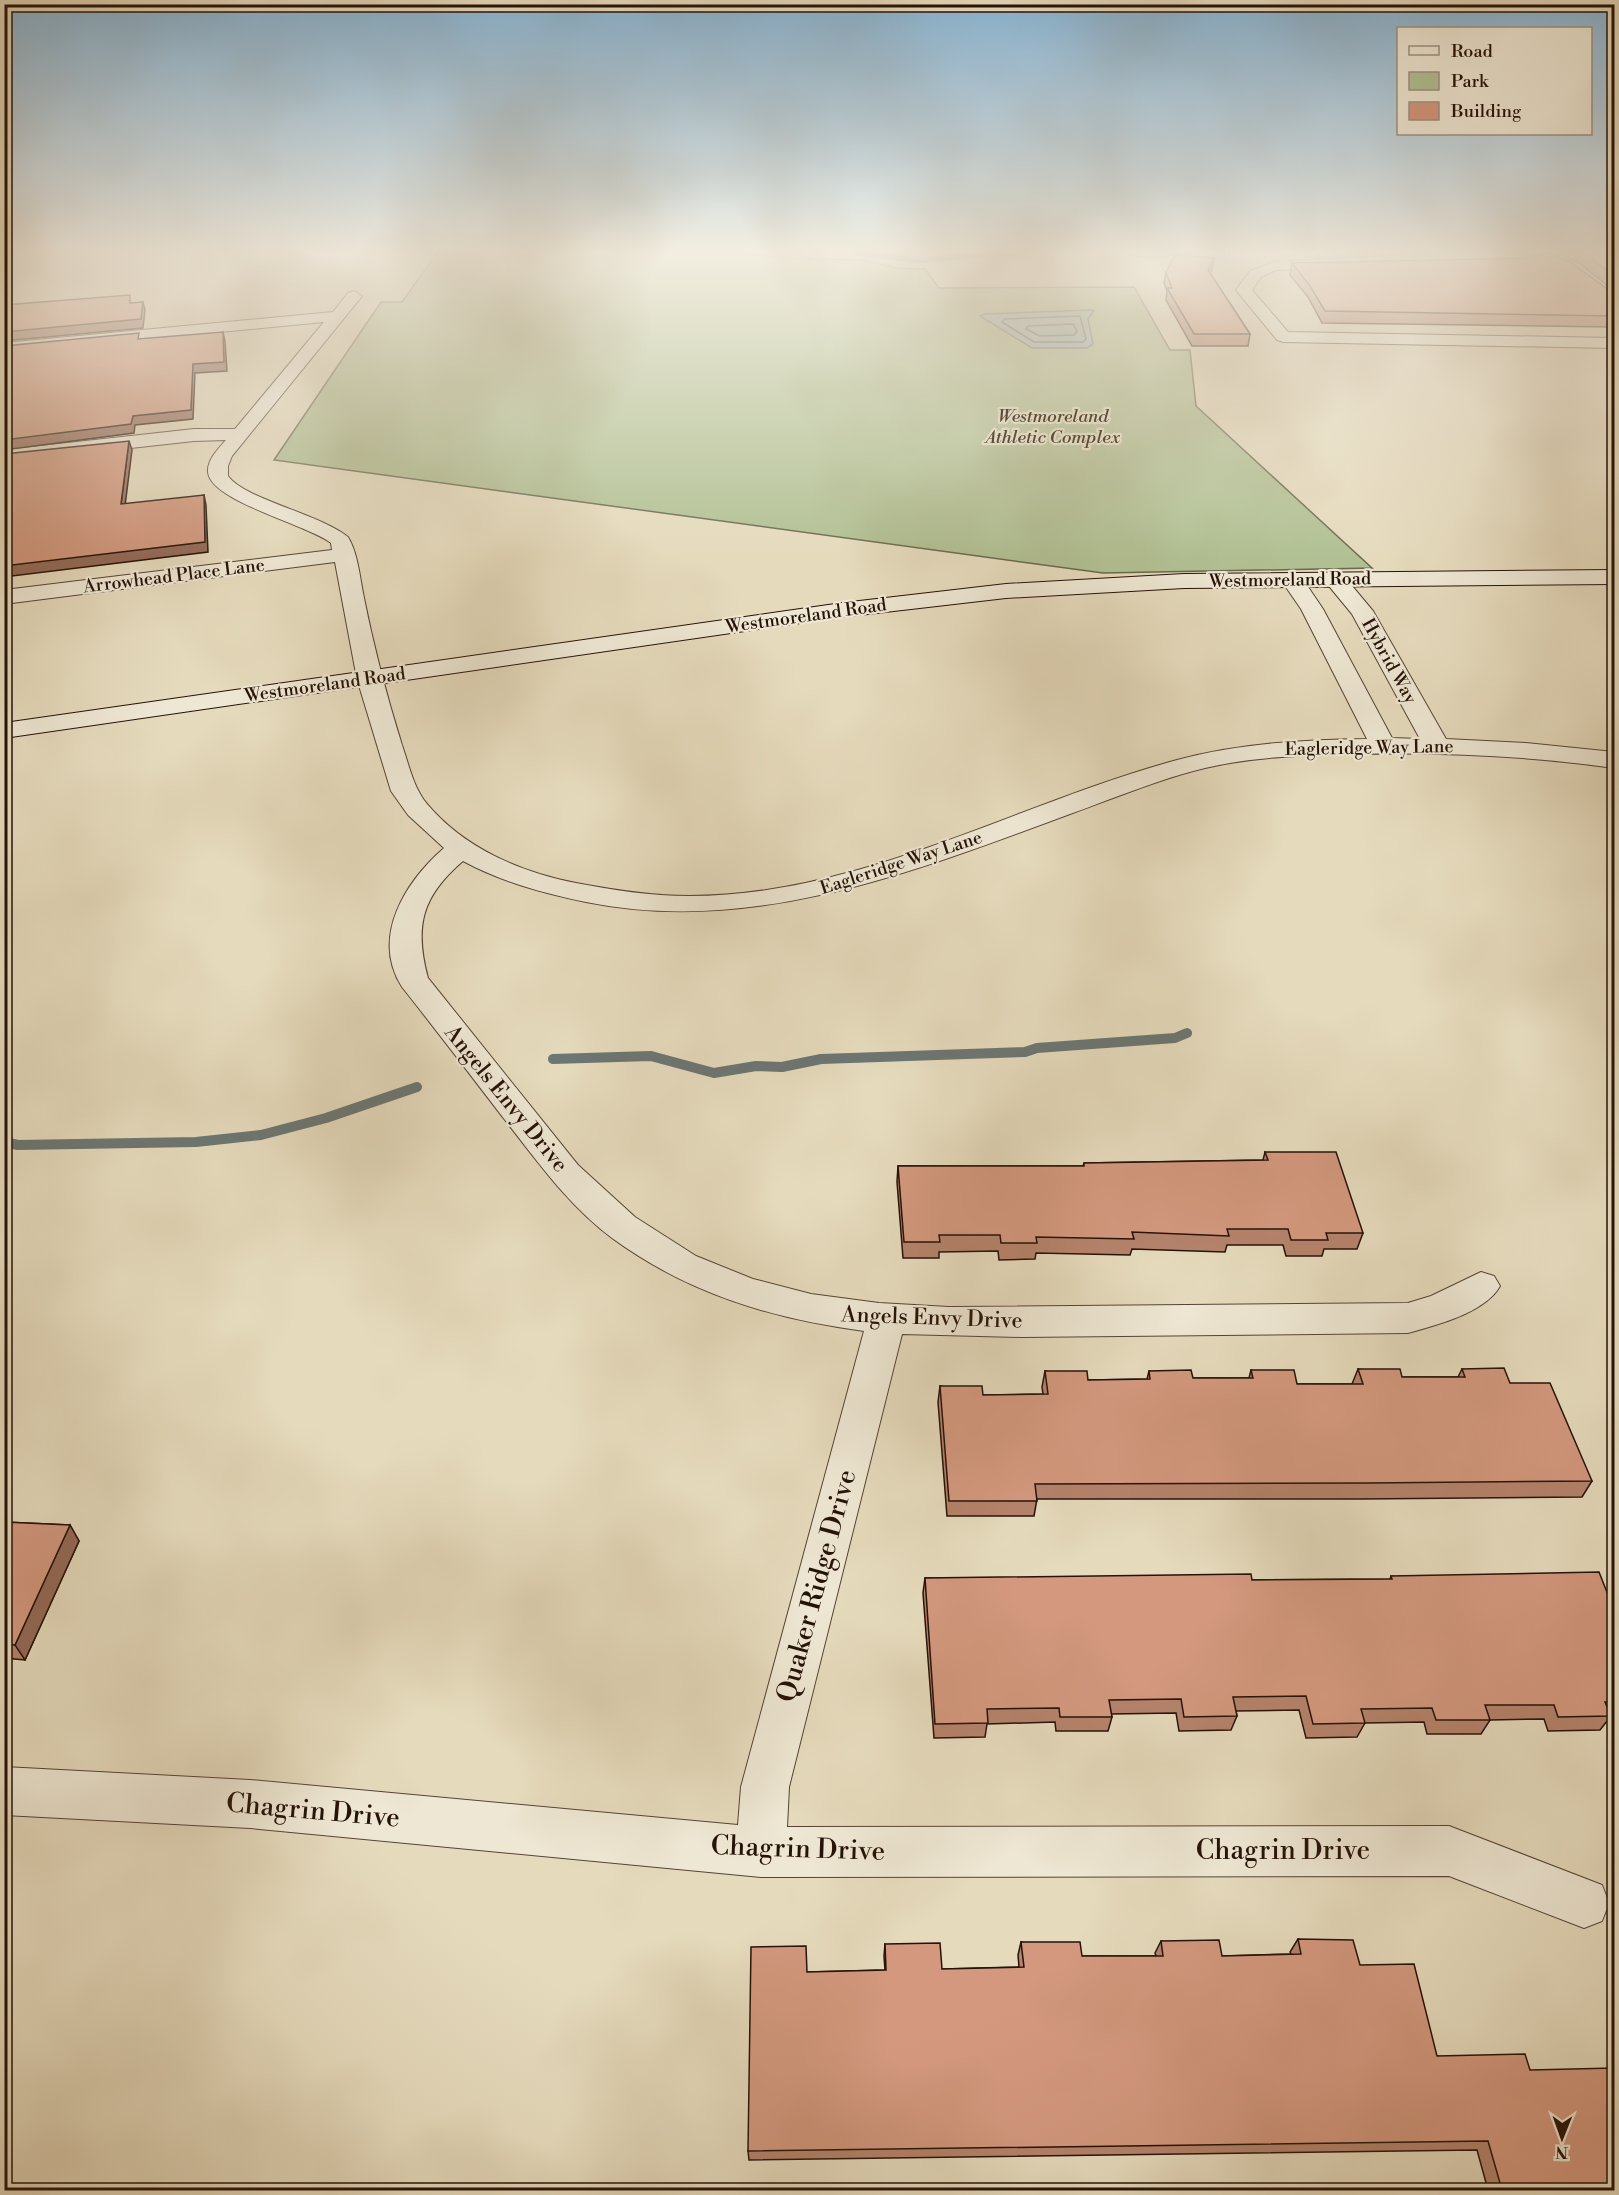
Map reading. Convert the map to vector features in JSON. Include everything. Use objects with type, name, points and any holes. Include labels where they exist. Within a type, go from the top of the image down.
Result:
[{"type":"street","name":"Eagleridge Way Lane","points":[[307,352],[218,463],[220,480],[236,492],[333,533],[340,541],[369,679],[404,792],[427,821],[461,848],[508,873],[567,891],[668,904],[739,903],[840,885],[1164,772],[1216,758],[1303,747],[1437,746],[1519,748],[1614,760]]},
{"type":"street","points":[[4,456],[194,435],[241,434]]},
{"type":"street","name":"Arrowhead Place Lane","points":[[4,597],[343,555]]},
{"type":"street","name":"Westmoreland Road","points":[[4,731],[956,596],[1111,584],[1614,576]]},
{"type":"street","name":"Hybrid Way","points":[[1292,580],[1312,609],[1383,746]]},
{"type":"street","name":"Hybrid Way","points":[[1335,580],[1362,611],[1437,746]]},
{"type":"street","name":"Angels Envy Drive","points":[[461,848],[429,877],[407,916],[405,945],[413,980],[566,1174],[605,1214],[644,1244],[714,1280],[796,1307],[885,1321],[937,1323],[1408,1318],[1442,1308],[1481,1286]]},
{"type":"street","name":"Quaker Ridge Drive","points":[[761,1852],[765,1787],[885,1321]]},
{"type":"street","name":"Chagrin Drive","points":[[4,1791],[250,1804],[761,1852],[1449,1851],[1584,1903]]},
{"type":"green space","name":"Westmoreland Athletic Complex","points":[[347,352],[1190,352],[1196,406],[1372,568],[1103,573],[274,460]]},
{"type":"building","points":[[4,352],[224,352],[224,362],[193,364],[191,410],[133,416],[131,424],[4,440]]},
{"type":"building","points":[[129,441],[121,504],[204,495],[205,542],[4,566],[4,454]]},
{"type":"building","points":[[1265,1152],[1336,1152],[1363,1233],[1326,1233],[1328,1240],[1291,1240],[1288,1229],[1227,1229],[1229,1236],[1132,1232],[1134,1239],[1036,1237],[1037,1243],[1001,1243],[1000,1235],[939,1235],[940,1242],[904,1242],[898,1166],[1084,1166],[1084,1163],[1268,1160]]},
{"type":"building","points":[[1504,1368],[1510,1383],[1550,1383],[1592,1481],[1035,1484],[1037,1501],[949,1501],[940,1386],[982,1386],[983,1395],[1048,1394],[1045,1371],[1087,1371],[1088,1380],[1150,1379],[1149,1371],[1191,1370],[1193,1378],[1253,1378],[1251,1370],[1294,1370],[1297,1384],[1363,1384],[1358,1369],[1400,1369],[1402,1377],[1465,1377],[1462,1369]]},
{"type":"building","points":[[4,1522],[70,1525],[15,1645],[4,1644]]},
{"type":"building","points":[[1599,1572],[1614,1610],[1614,1702],[1605,1702],[1611,1716],[1558,1717],[1554,1705],[1485,1705],[1490,1720],[1436,1720],[1432,1708],[1361,1709],[1365,1723],[1313,1724],[1306,1696],[1233,1697],[1237,1716],[1184,1717],[1181,1699],[1109,1700],[1112,1717],[1060,1717],[1059,1708],[987,1709],[988,1723],[935,1724],[925,1578],[1251,1574],[1252,1580],[1392,1579],[1391,1576]]},
{"type":"building","points":[[1298,1939],[1353,1940],[1360,1965],[1414,1964],[1437,2056],[1525,2054],[1530,2070],[1614,2068],[1614,2190],[1502,2190],[1488,2141],[748,2151],[751,1947],[806,1946],[807,1972],[886,1970],[885,1944],[940,1943],[942,1969],[1024,1967],[1021,1942],[1080,1942],[1082,1956],[1163,1956],[1161,1941],[1219,1940],[1222,1956],[1301,1954]]},
{"type":"waterway","points":[[553,1059],[651,1056],[714,1073],[756,1066],[782,1067],[821,1059],[1025,1052],[1037,1048],[1175,1038],[1187,1033]]},
{"type":"waterway","points":[[4,1142],[18,1145],[196,1142],[261,1135],[326,1118],[417,1087]]}]
